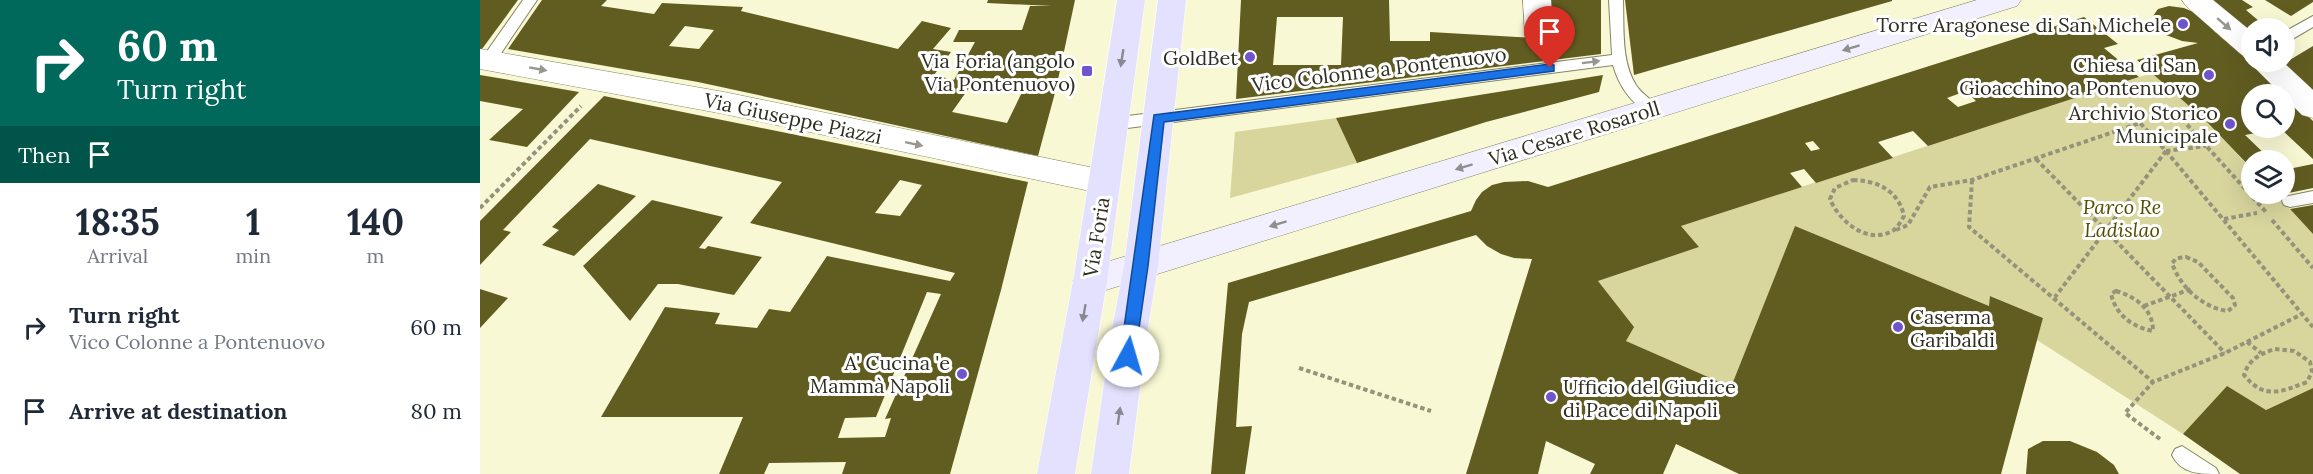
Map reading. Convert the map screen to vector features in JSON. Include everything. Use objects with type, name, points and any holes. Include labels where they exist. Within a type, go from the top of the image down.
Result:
[{"type":"main road","name":"Via Foria","points":[[1056,474],[1090,280],[1131,0]]},
{"type":"main road","points":[[1110,474],[1129,334],[1142,266],[1172,0]]},
{"type":"main road","name":"Via Cesare Rosaroll","points":[[1090,280],[2007,0]]},
{"type":"street","points":[[1537,0],[1539,35]]},
{"type":"street","points":[[2196,0],[2241,39]]},
{"type":"street","name":"Via Giuseppe Piazzi","points":[[484,60],[724,103],[1070,177],[1104,182]]},
{"type":"street","points":[[2276,72],[2313,107]]},
{"type":"lane","points":[[484,60],[530,0]]},
{"type":"lane","points":[[1616,0],[1619,59],[1626,85],[1635,98],[1652,109]]},
{"type":"lane","points":[[2295,32],[2313,21]]},
{"type":"lane","name":"Vico Colonne a Pontenuovo","points":[[1112,124],[1619,59]]},
{"type":"lane","points":[[2295,200],[2313,197]]},
{"type":"lane","points":[[2182,455],[2209,474]]},
{"type":"path","points":[[480,208],[605,81]]},
{"type":"path","points":[[2172,108],[2313,268]]},
{"type":"path","points":[[1896,230],[1902,224],[1903,208],[1899,200],[1884,187],[1874,182],[1853,180],[1836,187],[1831,194],[1830,202],[1834,211],[1850,228],[1875,235],[1887,234],[1908,225],[1930,187],[1972,180],[2140,123],[2313,327]]},
{"type":"path","points":[[2055,297],[2166,151],[2206,146]]},
{"type":"path","points":[[2036,159],[2225,353]]},
{"type":"path","points":[[1972,180],[1969,227],[2055,297],[2153,382]]},
{"type":"path","points":[[2223,219],[2258,213]]},
{"type":"path","points":[[2186,257],[2198,262],[2233,297],[2235,306],[2228,310],[2210,308],[2191,289],[2174,269],[2172,263],[2177,258],[2186,257]]},
{"type":"path","points":[[2143,306],[2191,289]]},
{"type":"path","points":[[2116,291],[2124,293],[2143,306],[2151,315],[2154,324],[2153,331],[2142,330],[2120,314],[2112,303],[2111,294],[2116,291]]},
{"type":"path","points":[[2182,455],[2125,413],[2153,382],[2225,353],[2302,314]]},
{"type":"path","points":[[2247,342],[2261,353]]},
{"type":"path","points":[[2275,349],[2294,351],[2310,362],[2312,372],[2307,382],[2284,391],[2260,391],[2250,384],[2244,375],[2246,366],[2261,353],[2275,349]]},
{"type":"path","points":[[1299,368],[1431,411]]},
{"type":"green space","name":"Parco Re Ladislao","points":[[2152,73],[2206,121],[2241,158],[2241,204],[2285,204],[2313,234],[2313,388],[2266,410],[2227,387],[2183,434],[2037,340],[2043,318],[1991,296],[1989,306],[1795,226],[1731,387],[1626,341],[1633,327],[1598,281],[1699,247],[1681,226]]},
{"type":"green space","points":[[1336,118],[1357,163],[1230,198],[1235,132]]},
{"type":"building","points":[[480,0],[518,0],[482,49],[480,49]]},
{"type":"building","points":[[542,0],[607,0],[601,6],[654,14],[662,3],[743,7],[741,11],[898,49],[922,21],[951,28],[933,49],[951,52],[934,75],[954,80],[975,42],[953,42],[959,30],[1022,30],[1030,6],[1052,6],[987,3],[988,0],[1075,0],[1056,89],[1038,156],[698,82],[508,49]],"holes":[[[685,26],[714,30],[699,49],[669,46]],[[974,81],[1025,86],[1007,123],[952,112]]]},
{"type":"building","points":[[1241,0],[1389,0],[1390,41],[1430,41],[1430,32],[1550,39],[1547,0],[1601,0],[1601,54],[1236,99]],"holes":[[[1277,17],[1343,17],[1341,65],[1273,65]]]},
{"type":"building","points":[[1625,0],[1892,0],[1892,1],[1634,75]]},
{"type":"building","points":[[2209,0],[2242,0],[2253,7],[2246,10],[2255,18],[2241,18],[2241,28]]},
{"type":"building","points":[[2265,0],[2313,0],[2313,2],[2291,16]]},
{"type":"building","name":"Chiesa di San Gioacchino a Pontenuovo","points":[[2169,6],[2184,8],[2198,14],[2241,54],[2241,72],[2261,72],[2274,84],[2241,84],[2241,138],[2248,138],[2261,150],[2241,150],[2241,158],[2206,121],[2137,60],[2198,43],[2182,41],[2166,35],[2156,25],[2153,16],[2158,9]]},
{"type":"building","name":"Caserma Garibaldi","points":[[2084,17],[2118,44],[2104,48],[2139,77],[1928,146],[1913,131],[1878,142],[1893,158],[1816,183],[1804,169],[1790,173],[1802,187],[1681,226],[1699,247],[1598,281],[1634,327],[1626,341],[1731,387],[1795,226],[1989,306],[1990,296],[2043,318],[2001,474],[1739,474],[1676,444],[1663,474],[1590,474],[1595,464],[1546,441],[1538,474],[1466,474],[1532,259],[1514,258],[1501,254],[1487,246],[1476,235],[1249,302],[1242,334],[1236,427],[1252,426],[1245,474],[1211,474],[1228,283],[1471,211],[1482,192],[1492,185],[1528,181],[1548,187]],"holes":[[[1996,80],[2007,91],[1999,93],[1988,83]],[[1966,91],[1976,101],[1958,107],[1947,98]],[[1813,141],[1820,149],[1811,151],[1805,143]]]},
{"type":"building","points":[[2313,46],[2313,93],[2291,72],[2295,72],[2295,57]]},
{"type":"building","points":[[480,75],[579,92],[527,147],[489,140],[523,109],[480,101]]},
{"type":"building","points":[[1603,75],[1599,92],[1486,122],[1357,163],[1336,118]]},
{"type":"building","points":[[604,96],[1028,182],[950,474],[842,474],[846,462],[769,463],[764,474],[719,474],[743,417],[601,417],[665,307],[720,313],[715,324],[757,328],[769,309],[790,312],[827,256],[950,281],[955,273],[750,223],[782,182],[590,139],[503,230],[511,232],[480,265],[480,221]],"holes":[[[900,180],[922,185],[900,216],[875,213]],[[927,292],[941,294],[885,419],[891,418],[885,437],[838,438],[845,418],[876,417]]]},
{"type":"building","name":"Chiesa di San Gioacchino a Pontenuovo","points":[[2295,104],[2313,121],[2313,159],[2291,138],[2295,138]]},
{"type":"building","points":[[2313,164],[2313,188],[2295,192],[2295,168]]},
{"type":"building","points":[[598,184],[636,196],[574,256],[542,245],[559,230],[552,227]]},
{"type":"building","points":[[652,200],[723,217],[699,248],[705,249],[708,246],[762,257],[734,295],[678,284],[658,284],[630,321],[583,266]]},
{"type":"building","points":[[2313,205],[2313,234],[2290,209]]},
{"type":"building","points":[[480,289],[508,298],[480,328]]},
{"type":"building","points":[[2227,386],[2266,410],[2313,388],[2313,474],[2240,474],[2183,434]]},
{"type":"building","points":[[2043,441],[2070,441],[2097,452],[2114,465],[2119,474],[2026,474],[2028,449]]},
{"type":"place","name":"Torre Aragonese di San Michele","points":[[2183,24]]},
{"type":"place","name":"GoldBet","points":[[1250,57]]},
{"type":"place","name":"Via Foria (angolo Via Pontenuovo)","points":[[1087,71]]},
{"type":"place","name":"Chiesa di San Gioacchino a Pontenuovo","points":[[2209,75]]},
{"type":"place","name":"Archivio Storico Municipale","points":[[2230,124]]},
{"type":"place","name":"Caserma Garibaldi","points":[[1898,327]]},
{"type":"place","name":"A' Cucina 'e Mammà Napoli","points":[[962,374]]},
{"type":"place","name":"Ufficio del Giudice di Pace di Napoli","points":[[1551,397]]},
{"type":"route","points":[[1128,356],[1129,334],[1142,266],[1158,118],[1550,68]]}]
